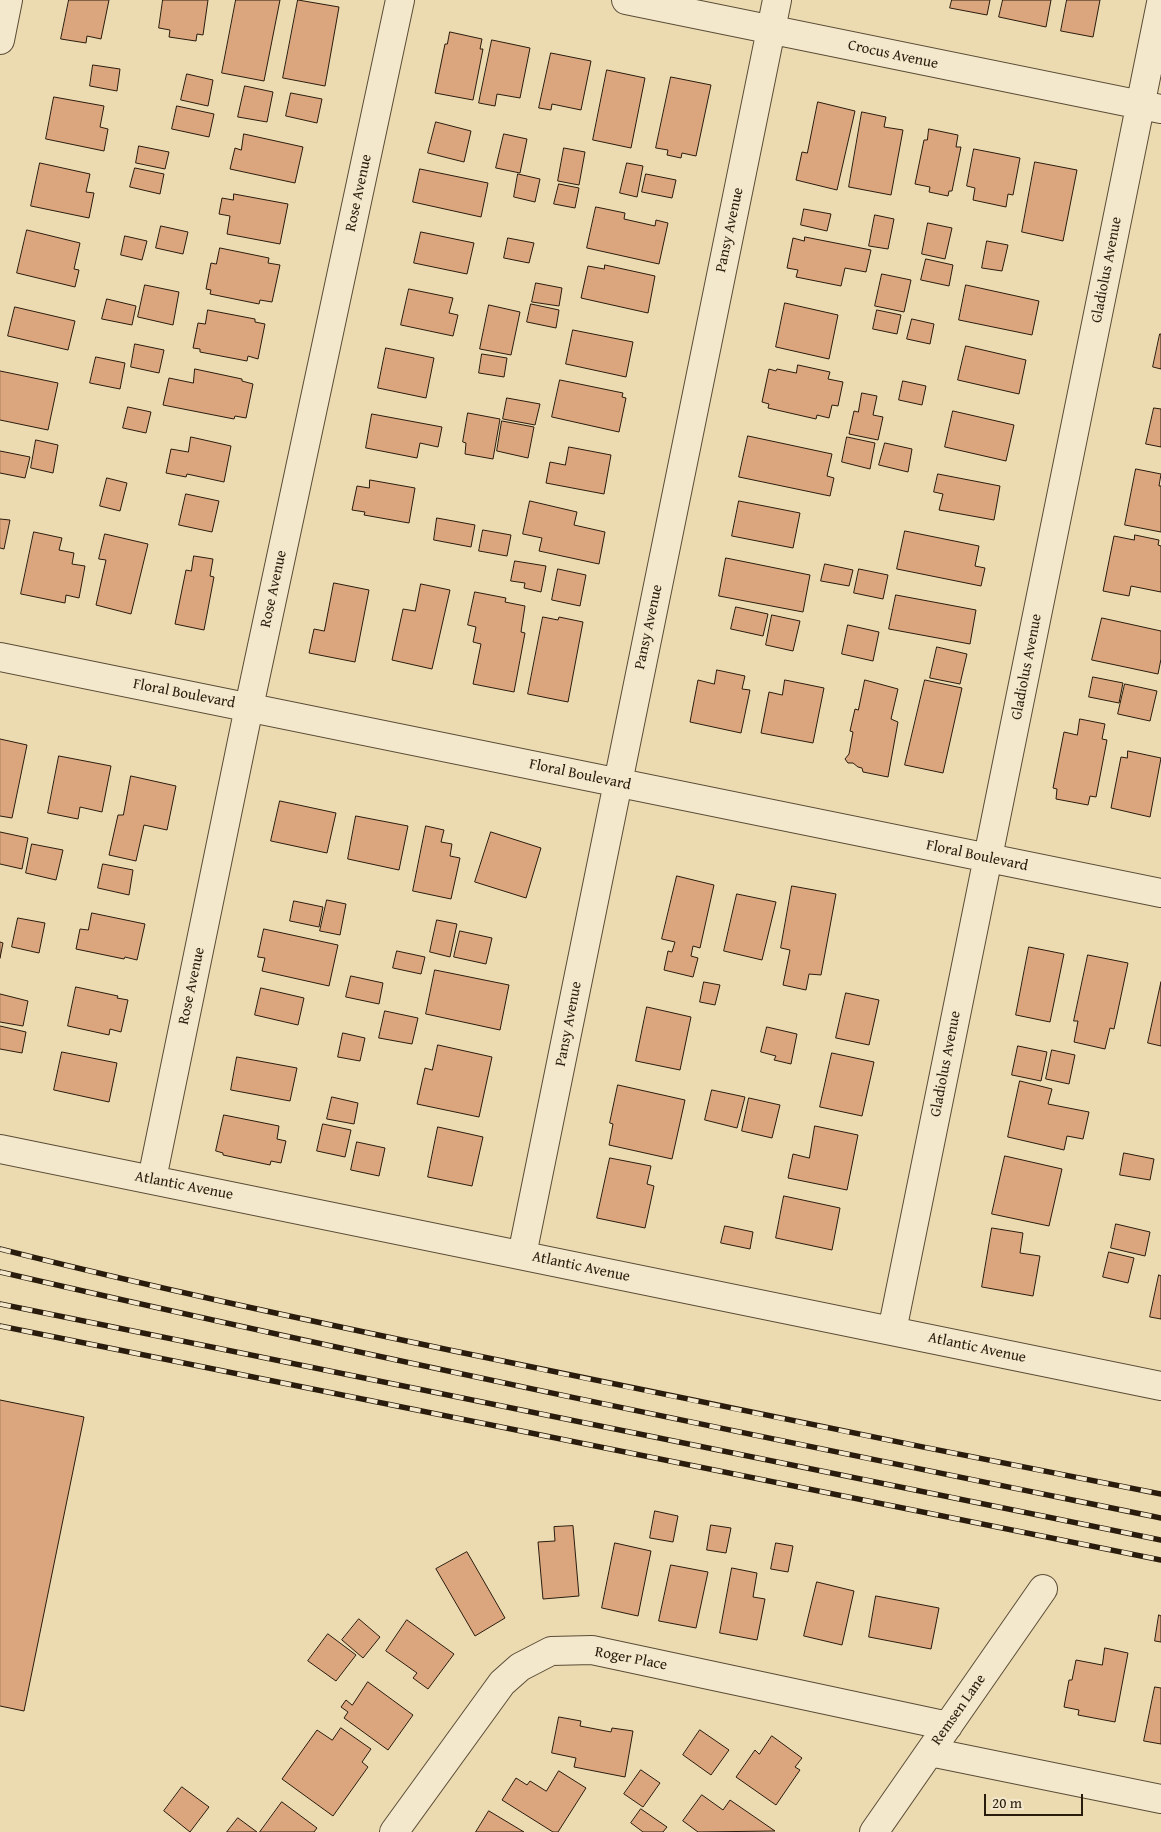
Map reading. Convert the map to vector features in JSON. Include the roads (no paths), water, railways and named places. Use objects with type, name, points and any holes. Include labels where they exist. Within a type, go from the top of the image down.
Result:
[{"type":"street","points":[[0,40],[8,0]]},
{"type":"street","name":"Rose Avenue","points":[[152,1180],[249,707],[400,0]]},
{"type":"street","name":"Crocus Avenue","points":[[626,0],[1151,107]]},
{"type":"street","name":"Pansy Avenue","points":[[522,1255],[778,0]]},
{"type":"street","name":"Gladiolus Avenue","points":[[892,1330],[988,858],[1151,107],[1161,3]]},
{"type":"street","name":"Floral Boulevard","points":[[0,657],[1161,893]]},
{"type":"street","name":"Atlantic Avenue","points":[[0,1149],[1161,1386]]},
{"type":"street","name":"Remsen Lane","points":[[874,1832],[1043,1589]]},
{"type":"street","name":"Roger Place","points":[[394,1832],[502,1683],[520,1666],[551,1651],[592,1650],[948,1726]]},
{"type":"street","points":[[930,1752],[1161,1800]]},
{"type":"railway","points":[[0,1249],[169,1290],[283,1315],[630,1388],[1161,1494]]},
{"type":"railway","points":[[0,1272],[434,1368],[1161,1518]]},
{"type":"railway","points":[[0,1304],[1161,1540]]},
{"type":"railway","points":[[0,1326],[1161,1560]]}]
